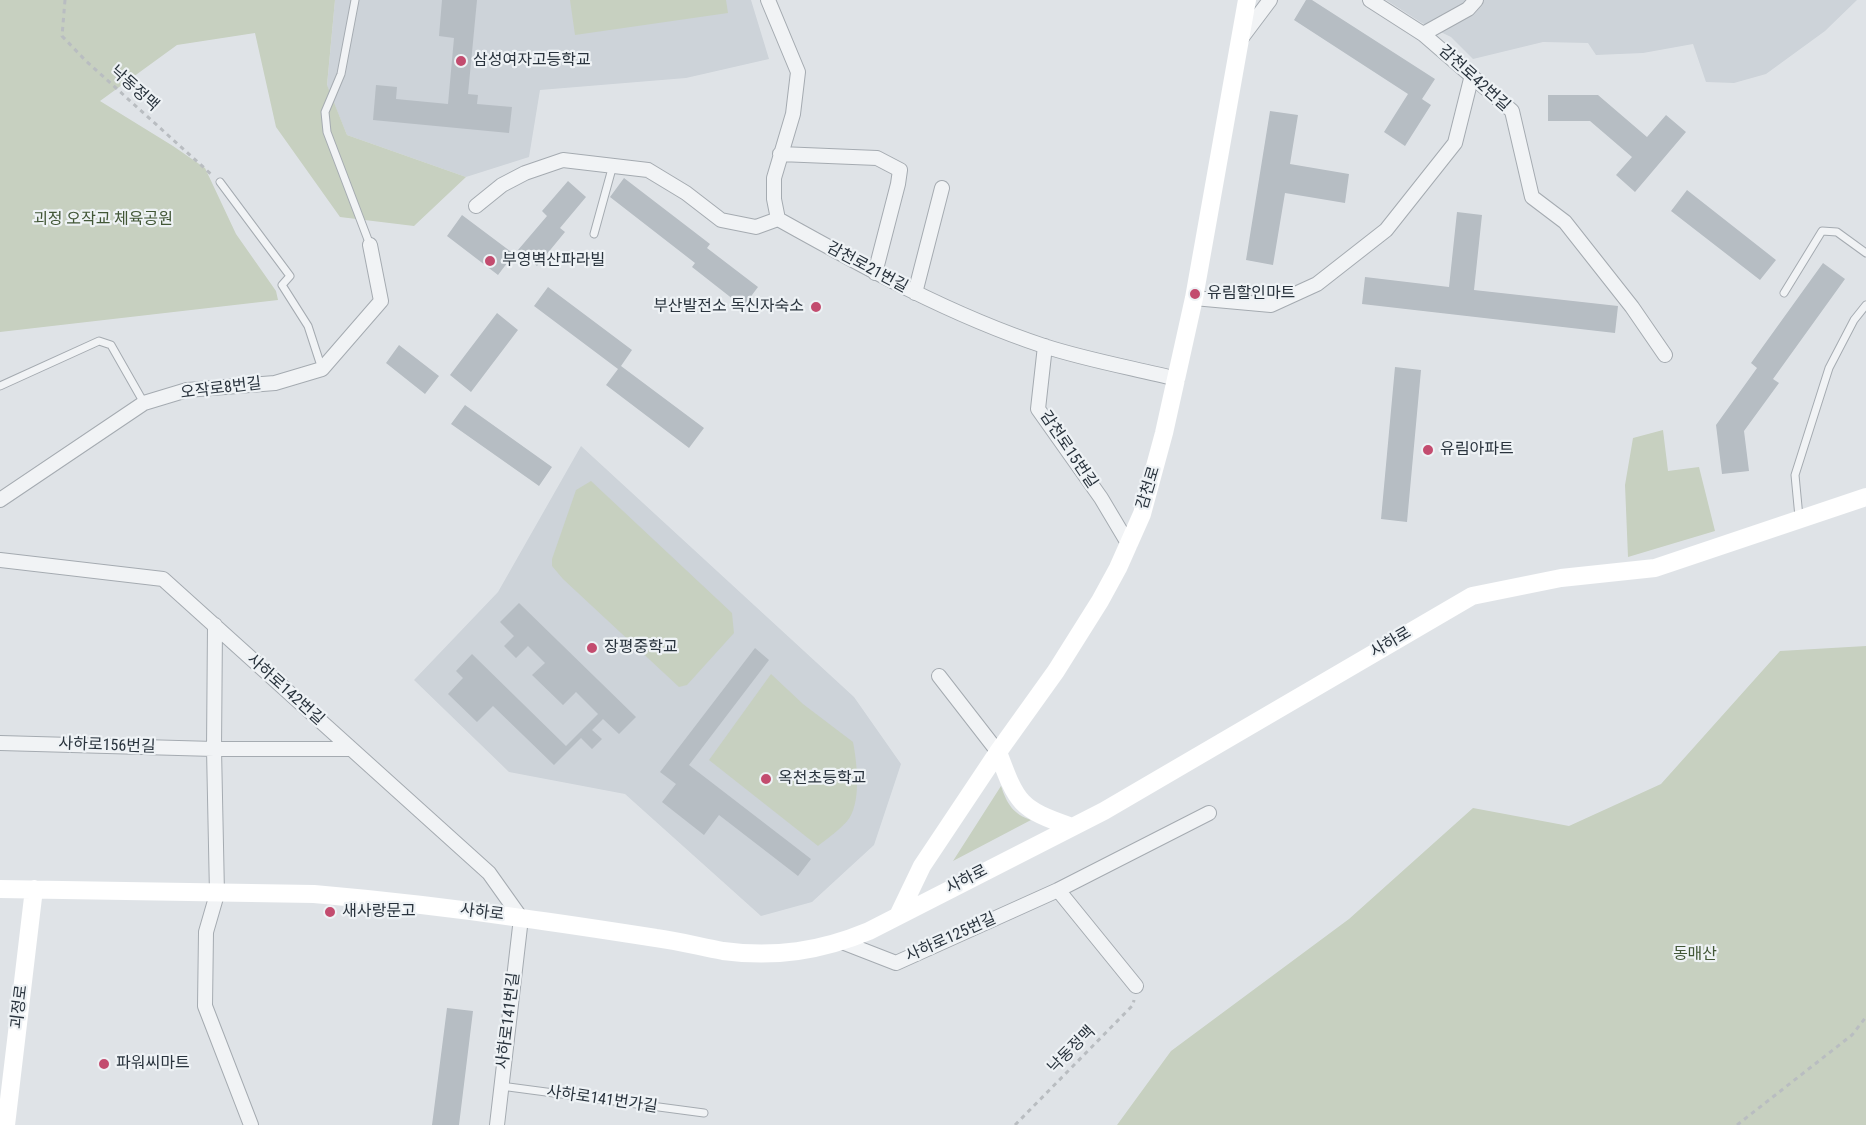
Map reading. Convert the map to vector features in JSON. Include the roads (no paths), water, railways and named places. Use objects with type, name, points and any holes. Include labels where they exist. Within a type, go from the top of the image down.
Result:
[{"type":"street","points":[[476,206],[502,185],[525,173],[563,160],[648,170],[686,192],[721,220],[756,227],[778,219],[774,199],[774,178],[793,114],[798,72],[768,0]]},
{"type":"street","name":"감천로","points":[[898,916],[922,866],[998,752],[1056,671],[1100,601],[1130,545],[1151,486],[1177,379],[1194,298],[1247,0]]},
{"type":"street","points":[[1239,41],[1270,0]]},
{"type":"street","name":"감천로42번길","points":[[1370,0],[1423,34],[1512,111],[1532,197],[1565,222],[1632,307],[1665,355]]},
{"type":"street","points":[[1423,34],[1468,9],[1476,0]]},
{"type":"street","points":[[1194,298],[1271,305],[1317,284],[1386,230],[1455,143],[1472,75]]},
{"type":"street","points":[[780,154],[877,158],[900,170],[874,273]]},
{"type":"street","points":[[915,293],[942,188]]},
{"type":"street","name":"감천로21번길","points":[[778,219],[874,273],[947,309],[1045,346],[1177,379]]},
{"type":"street","points":[[322,369],[381,301],[370,244]]},
{"type":"street","name":"감천로15번길","points":[[1045,346],[1038,409],[1101,498],[1130,545]]},
{"type":"street","name":"오작로8번길","points":[[0,500],[144,403],[187,390],[274,383],[322,369]]},
{"type":"street","name":"사하로","points":[[0,889],[314,894],[521,918],[754,954],[796,953],[842,942],[869,931],[1104,811],[1472,596],[1561,578],[1655,567],[1866,497]]},
{"type":"street","name":"사하로142번길","points":[[0,560],[163,579],[489,873],[521,918]]},
{"type":"street","points":[[215,625],[214,749],[217,894],[206,932],[205,1006],[251,1125]]},
{"type":"street","points":[[939,676],[998,752],[1013,791],[1021,802],[1031,811],[1072,827]]},
{"type":"street","name":"사하로156번길","points":[[0,742],[214,749],[350,749]]},
{"type":"street","name":"사하로125번길","points":[[842,942],[896,963],[1058,890],[1209,813]]},
{"type":"street","name":"괴정로","points":[[6,1125],[34,890]]},
{"type":"street","points":[[1058,890],[1136,986]]},
{"type":"street","name":"사하로141번길","points":[[497,1125],[521,918]]},
{"type":"lane","points":[[355,0],[341,74],[325,112],[327,132],[370,244]]},
{"type":"lane","points":[[594,234],[613,165]]},
{"type":"lane","points":[[220,182],[290,276],[282,285],[308,326],[322,369]]},
{"type":"lane","points":[[1784,293],[1822,231],[1837,232],[1866,253]]},
{"type":"lane","points":[[1799,519],[1795,475],[1829,368],[1854,320],[1866,305]]},
{"type":"lane","points":[[0,386],[99,340],[111,345],[144,403]]},
{"type":"lane","name":"사하로141번가길","points":[[501,1086],[704,1113]]},
{"type":"place","name":"삼성여자고등학교","points":[[461,61]]},
{"type":"place","name":"부영벽산파라빌","points":[[490,261]]},
{"type":"place","name":"유림할인마트","points":[[1195,294]]},
{"type":"place","name":"부산발전소 독신자숙소","points":[[816,307]]},
{"type":"place","name":"유림아파트","points":[[1428,450]]},
{"type":"place","name":"장평중학교","points":[[592,648]]},
{"type":"place","name":"옥천초등학교","points":[[766,779]]},
{"type":"place","name":"새사랑문고","points":[[330,912]]},
{"type":"place","name":"파워씨마트","points":[[104,1064]]},
{"type":"park label","name":"괴정 오작교 체육공원","points":[[103,220]]},
{"type":"park label","name":"동매산","points":[[1695,955]]}]
